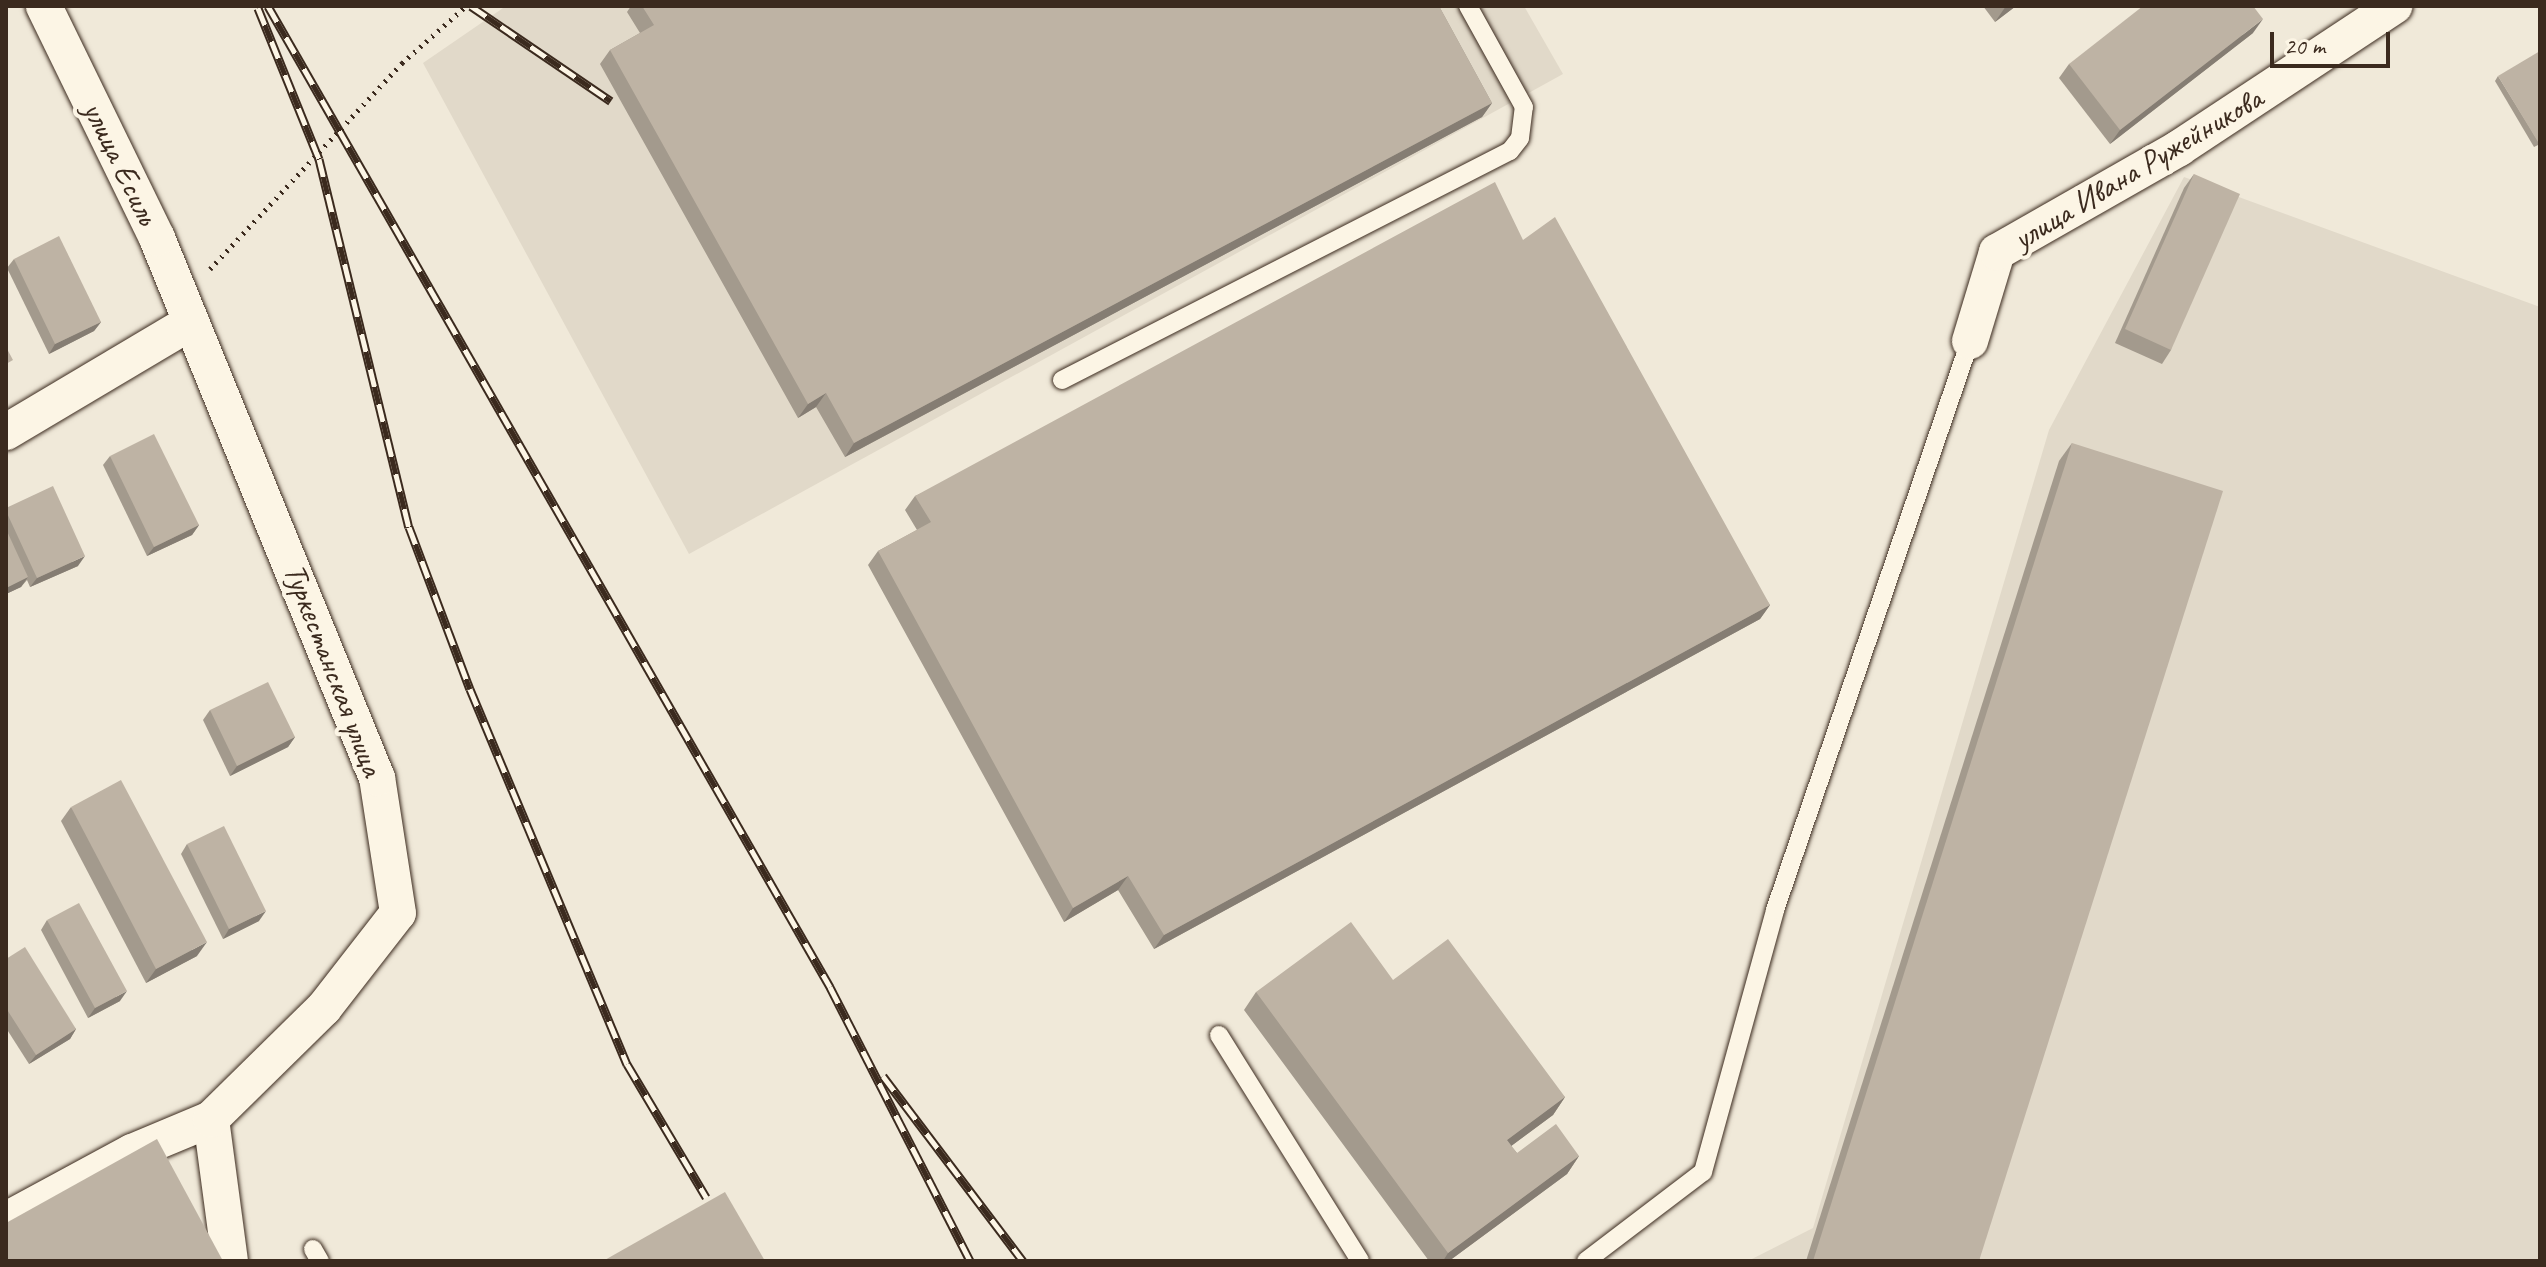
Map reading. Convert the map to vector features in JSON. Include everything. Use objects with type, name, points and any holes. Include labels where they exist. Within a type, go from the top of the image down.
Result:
[{"type":"street","name":"улица Есиль","points":[[44,6],[187,312]]},
{"type":"street","name":"улица Ивана Ружейникова","points":[[1970,341],[1997,252],[2179,148],[2394,6]]},
{"type":"street","points":[[6,432],[187,312]]},
{"type":"street","name":"Туркестанская улица","points":[[6,1220],[132,1152],[211,1119],[324,1008],[398,913],[377,778],[187,312]]},
{"type":"street","points":[[211,1119],[230,1261]]},
{"type":"lane","points":[[1062,380],[1510,151],[1520,138],[1524,107],[1468,6]]},
{"type":"lane","points":[[1586,1261],[1703,1172],[1775,910],[1970,341]]},
{"type":"lane","points":[[1219,1035],[1360,1261]]},
{"type":"path","points":[[187,312],[248,223],[466,6]]},
{"type":"shaded area","points":[[506,6],[1524,6],[1563,74],[689,554],[423,63]]},
{"type":"shaded area","points":[[2184,177],[2540,307],[2540,1261],[1748,1261],[1813,1228],[2049,430]]},
{"type":"building","points":[[642,6],[1439,6],[1492,103],[854,443],[826,393],[808,404],[610,50],[654,25]]},
{"type":"building","points":[[2143,6],[2253,6],[2263,19],[2120,130],[2069,64]]},
{"type":"building","points":[[2540,51],[2540,141],[2538,142],[2498,76]]},
{"type":"building","points":[[2194,174],[2240,194],[2171,350],[2125,329]]},
{"type":"building","points":[[1495,182],[1523,240],[1555,217],[1770,605],[1164,935],[1128,876],[1073,908],[878,551],[931,522],[915,496]]},
{"type":"building","points":[[59,236],[101,322],[55,344],[14,259]]},
{"type":"building","points":[[6,347],[13,360],[6,364]]},
{"type":"building","points":[[154,434],[199,525],[154,547],[110,456]]},
{"type":"building","points":[[2072,443],[2223,491],[1979,1261],[1813,1261]]},
{"type":"building","points":[[53,486],[85,556],[37,578],[6,508]]},
{"type":"building","points":[[6,529],[28,577],[6,588]]},
{"type":"building","points":[[268,682],[295,737],[237,766],[210,710]]},
{"type":"building","points":[[121,780],[207,942],[156,969],[71,807]]},
{"type":"building","points":[[224,826],[266,911],[229,929],[187,844]]},
{"type":"building","points":[[79,903],[127,991],[95,1008],[47,920]]},
{"type":"building","points":[[1351,922],[1393,980],[1448,939],[1565,1097],[1507,1140],[1517,1153],[1556,1124],[1579,1156],[1448,1253],[1256,992]]},
{"type":"building","points":[[25,947],[76,1029],[36,1055],[6,1008],[6,959]]},
{"type":"building","points":[[157,1139],[223,1261],[6,1261],[6,1223]]},
{"type":"building","points":[[725,1192],[765,1261],[603,1261]]},
{"type":"railway","points":[[268,6],[830,987],[970,1261]]},
{"type":"railway","points":[[471,6],[611,101]]},
{"type":"railway","points":[[258,8],[319,159],[409,527],[470,689],[627,1064],[706,1197]]},
{"type":"railway","points":[[883,1076],[1023,1261]]}]
